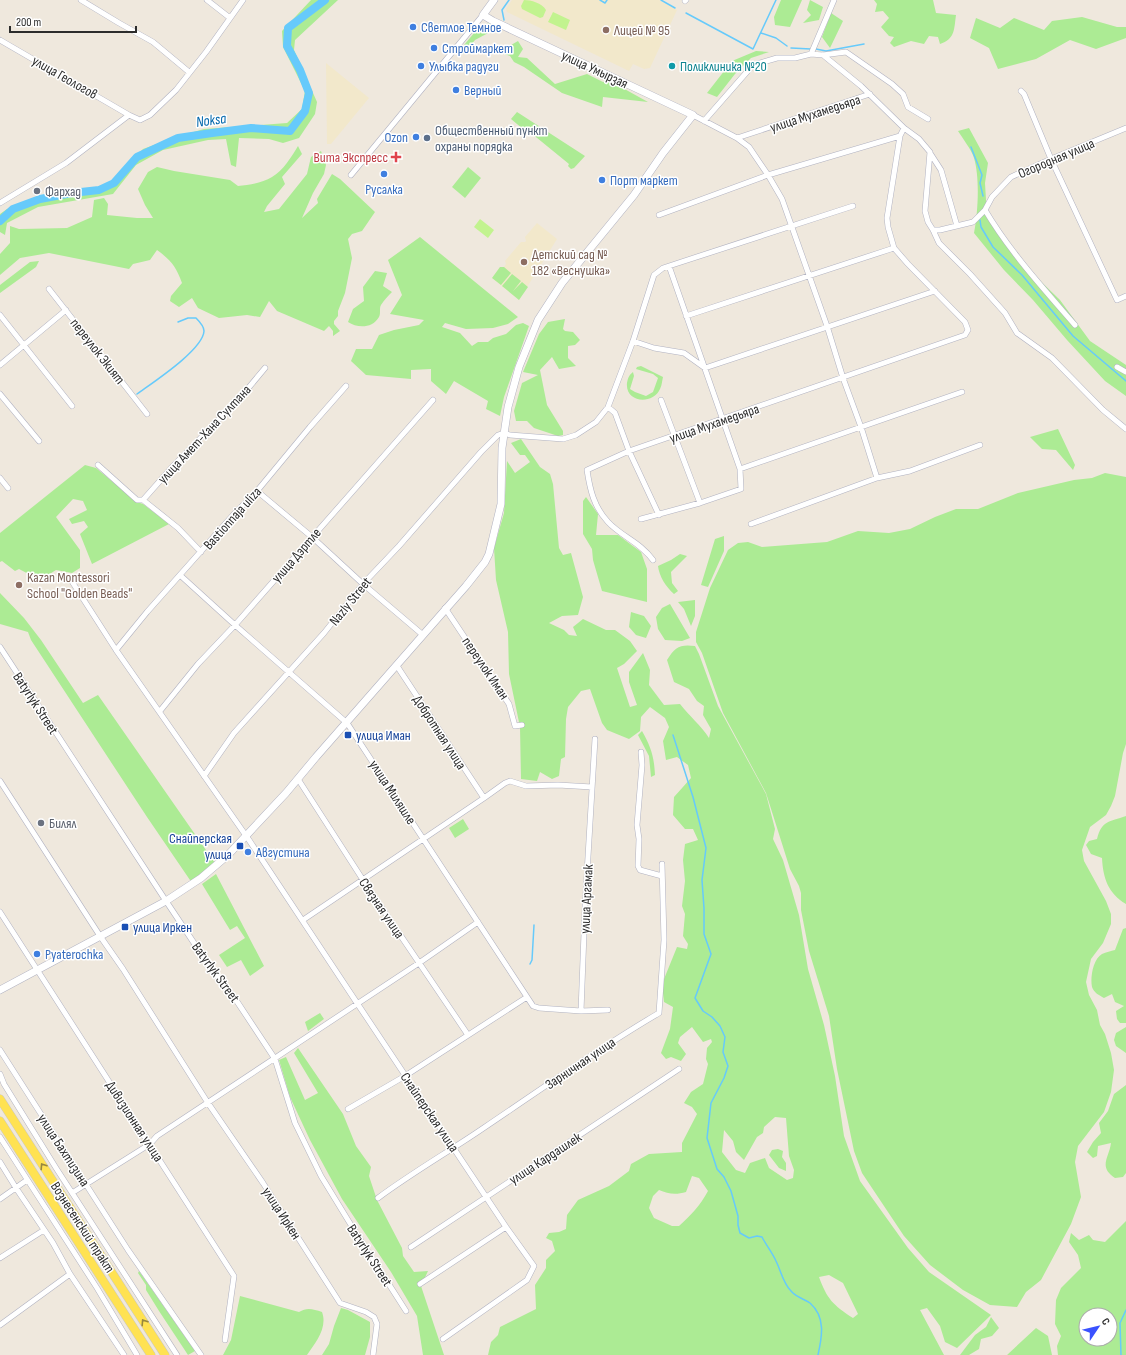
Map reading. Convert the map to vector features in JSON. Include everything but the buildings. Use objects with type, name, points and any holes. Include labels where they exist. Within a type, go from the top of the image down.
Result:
[{"type":"main road","name":"Вознесенский тракт","points":[[0,1099],[165,1355]]},
{"type":"main road","name":"Вознесенский тракт","points":[[0,1121],[151,1355]]},
{"type":"street","points":[[80,0],[153,42],[189,72]]},
{"type":"street","points":[[206,0],[230,18]]},
{"type":"street","points":[[0,203],[66,163],[129,115],[140,120],[145,119],[150,115],[176,90],[206,52],[242,0]]},
{"type":"street","points":[[351,175],[483,16],[494,0]]},
{"type":"street","points":[[811,54],[834,0]]},
{"type":"street","name":"улица Умырзая","points":[[483,16],[706,122]]},
{"type":"street","name":"улица Геологов","points":[[0,40],[129,115]]},
{"type":"street","points":[[877,478],[862,427],[843,378],[793,226],[782,199],[768,175],[748,147],[737,138],[706,122],[753,65],[777,58],[795,58],[811,54],[823,55],[846,52],[892,84],[903,94],[908,107],[928,119]]},
{"type":"street","points":[[823,55],[870,94],[930,152],[941,170],[957,226]]},
{"type":"street","points":[[1021,91],[1024,94],[1051,159],[1117,300],[1126,296]]},
{"type":"street","name":"улица Мухамедьяра","points":[[737,138],[870,94]]},
{"type":"street","points":[[0,990],[166,901],[201,878],[216,866],[298,779],[480,568],[490,554],[501,504],[502,448],[514,384],[519,367],[538,320],[562,283],[634,195],[663,153],[693,115]]},
{"type":"street","points":[[704,368],[935,291],[894,248],[888,227],[887,218],[900,136],[904,128]]},
{"type":"street","name":"Огородная улица","points":[[985,210],[992,197],[1011,177],[1126,128]]},
{"type":"street","points":[[659,215],[768,175],[900,136]]},
{"type":"street","points":[[930,152],[925,210],[928,222],[939,243],[1006,313],[1017,333],[1052,358],[1103,410],[1126,429]]},
{"type":"street","points":[[504,433],[563,439],[573,436],[596,422],[608,407],[633,341],[654,275],[663,268],[853,206]]},
{"type":"street","points":[[933,230],[940,230],[974,222],[985,210],[994,226],[1024,266],[1075,325]]},
{"type":"street","points":[[686,316],[810,277],[894,248]]},
{"type":"street","points":[[641,519],[700,503],[741,489],[740,469],[668,266]]},
{"type":"street","name":"переулок Экият","points":[[49,289],[147,414]]},
{"type":"street","name":"улица Мухамедьяра","points":[[653,560],[646,551],[608,522],[598,509],[590,494],[587,470],[630,451],[966,335],[968,330],[964,322],[935,291]]},
{"type":"street","points":[[0,365],[66,310]]},
{"type":"street","points":[[0,315],[72,406]]},
{"type":"street","points":[[633,341],[654,348],[684,353],[704,368]]},
{"type":"street","points":[[1117,367],[1126,372]]},
{"type":"street","name":"улица Амет-Хана Султана","points":[[143,500],[174,465],[236,403],[265,368]]},
{"type":"street","name":"Bastionnaja uliza","points":[[116,650],[147,612],[181,576],[234,514],[257,491],[346,386]]},
{"type":"street","points":[[740,469],[962,392]]},
{"type":"street","points":[[0,394],[39,441]]},
{"type":"street","name":"улица Дэртле","points":[[160,711],[198,664],[433,400]]},
{"type":"street","points":[[661,400],[700,503]]},
{"type":"street","points":[[608,407],[615,412],[630,451],[659,515]]},
{"type":"street","name":"Nazly Street","points":[[204,776],[234,733],[324,633],[363,584],[399,546],[481,452],[498,435],[504,433]]},
{"type":"street","points":[[751,524],[877,478],[910,471],[980,445]]},
{"type":"street","points":[[98,465],[138,500],[143,500],[178,528],[201,552]]},
{"type":"street","points":[[0,478],[8,488]]},
{"type":"street","points":[[257,491],[312,537],[363,584],[423,635]]},
{"type":"street","name":"улица Миляшле","points":[[181,576],[234,625],[347,722],[533,1006],[540,1008],[581,1011]]},
{"type":"street","name":"Снайперская улица","points":[[71,580],[116,650],[246,834],[405,1076],[506,1227],[534,1266],[527,1280],[443,1339]]},
{"type":"street","name":"переулок Иман","points":[[445,608],[509,704],[515,726],[522,725]]},
{"type":"street","name":"Batyrlyk Street","points":[[0,647],[210,967],[236,1000],[275,1059],[295,1123],[321,1176],[351,1226],[406,1311]]},
{"type":"street","name":"Добротная улица","points":[[396,666],[484,798]]},
{"type":"street","name":"улица Аргамак","points":[[581,1011],[594,739]]},
{"type":"street","points":[[641,752],[642,765],[637,825],[639,839],[638,866],[640,870],[662,876]]},
{"type":"street","name":"Связная улица","points":[[298,779],[363,880],[468,1035]]},
{"type":"street","name":"улица Иркен","points":[[0,781],[100,936],[123,968],[208,1103],[263,1183],[340,1303],[374,1316],[377,1324],[373,1355]]},
{"type":"street","points":[[303,920],[505,783],[510,781],[526,786],[558,785],[592,787]]},
{"type":"street","name":"Зарничная улица","points":[[378,1198],[404,1179],[454,1148],[623,1034],[659,1013],[664,940],[662,864]]},
{"type":"street","name":"Дивизионная улица","points":[[0,912],[234,1276],[225,1340]]},
{"type":"street","points":[[72,1193],[85,1183],[150,1144],[157,1136],[419,963],[478,922]]},
{"type":"street","points":[[348,1109],[405,1076],[526,997]]},
{"type":"street","points":[[581,1011],[608,1010]]},
{"type":"street","name":"улица Бахтизина","points":[[0,1050],[128,1250],[201,1355]]},
{"type":"street","name":"улица Кардашлек","points":[[411,1247],[679,1069]]},
{"type":"street","points":[[0,1074],[4,1084],[72,1193],[177,1355]]},
{"type":"street","points":[[0,1137],[97,1288],[137,1355]]},
{"type":"street","points":[[0,1162],[53,1243],[70,1274],[124,1355]]},
{"type":"street","points":[[0,1199],[27,1180]]},
{"type":"street","points":[[420,1284],[506,1227]]},
{"type":"street","points":[[0,1258],[44,1230]]},
{"type":"street","points":[[0,1325],[70,1274]]},
{"type":"shaded area","name":"Лицей № 95","points":[[512,0],[659,0],[677,10],[650,68],[644,69],[633,64],[629,71],[507,12],[506,9]]},
{"type":"shaded area","points":[[326,63],[369,98],[331,144],[327,144]]},
{"type":"shaded area","name":"Детский сад № 182 «Веснушка»","points":[[537,223],[557,239],[519,300],[492,278],[500,267],[504,267],[506,264],[505,261],[521,242],[526,241],[525,237]]},
{"type":"green space","points":[[311,0],[338,0],[295,40],[294,50],[317,102],[315,114],[299,138],[283,143],[269,139],[239,138],[236,167],[231,165],[226,139],[208,140],[163,150],[136,165],[113,194],[38,207],[7,223],[5,235],[0,232],[0,214],[7,209],[40,197],[98,188],[112,181],[143,149],[204,129],[287,123],[302,109],[305,91],[283,47],[282,31]]},
{"type":"green space","points":[[524,0],[536,2],[542,5],[546,10],[543,17],[540,18],[522,9],[521,6]]},
{"type":"green space","points":[[781,0],[802,0],[790,27],[775,25],[774,17]]},
{"type":"green space","points":[[810,0],[823,7],[819,20],[803,23],[811,15],[807,10]]},
{"type":"green space","points":[[874,0],[933,0],[936,13],[956,15],[953,33],[949,39],[940,44],[938,37],[929,36],[924,44],[911,41],[894,47],[890,43],[894,37],[889,36],[881,27],[889,18],[883,11],[875,12],[877,4]]},
{"type":"green space","points":[[553,12],[570,20],[566,30],[548,22]]},
{"type":"green space","points":[[831,13],[843,21],[830,48],[822,37]]},
{"type":"green space","points":[[1082,17],[1117,27],[1126,27],[1126,38],[1096,49],[1070,40],[1036,59],[998,69],[989,48],[970,38],[976,18],[1000,28],[1014,18],[1044,30],[1052,21]]},
{"type":"green space","points":[[490,23],[495,25],[490,32],[475,40],[463,54],[459,51],[480,26]]},
{"type":"green space","points":[[518,41],[523,49],[518,57],[527,58],[555,84],[587,74],[603,82],[610,81],[648,102],[603,97],[602,107],[562,93],[524,67],[514,62],[510,56],[499,52]]},
{"type":"green space","points":[[756,51],[769,52],[751,58],[735,74],[717,97],[707,93],[732,61]]},
{"type":"green space","points":[[517,112],[585,156],[574,168],[571,169],[568,166],[569,164],[511,119]]},
{"type":"green space","points":[[969,128],[988,163],[985,183],[987,217],[1027,268],[1060,300],[1090,341],[1126,365],[1126,396],[1105,381],[1033,300],[1004,270],[974,233],[978,196],[976,166],[971,151],[958,131]]},
{"type":"green space","points":[[298,146],[302,154],[282,177],[285,184],[264,212],[279,209],[307,174],[311,157],[321,151],[326,165],[324,174],[313,193],[302,218],[318,203],[317,199],[332,174],[340,179],[375,212],[362,231],[352,234],[348,239],[352,258],[345,293],[338,311],[338,316],[334,321],[334,324],[340,331],[333,336],[333,331],[329,326],[324,331],[277,311],[269,301],[260,317],[247,315],[219,318],[198,308],[192,298],[179,307],[170,301],[171,296],[182,283],[173,265],[157,250],[150,260],[133,264],[129,269],[49,253],[20,258],[0,275],[0,254],[10,243],[10,226],[19,229],[67,228],[92,217],[94,200],[104,198],[108,204],[107,215],[153,218],[138,189],[148,172],[157,167],[230,180],[238,186],[247,185],[264,181],[280,171]]},
{"type":"green space","points":[[468,167],[481,178],[465,198],[452,187]]},
{"type":"green space","points":[[480,219],[494,230],[488,238],[474,227]]},
{"type":"green space","points":[[420,237],[518,317],[508,324],[493,328],[466,329],[445,323],[442,327],[460,333],[472,346],[478,342],[488,342],[493,338],[506,334],[516,325],[523,323],[529,326],[504,397],[500,416],[486,409],[488,401],[454,381],[446,394],[431,381],[431,369],[411,370],[411,379],[366,375],[351,361],[356,349],[372,349],[379,335],[394,330],[419,325],[424,320],[390,314],[402,295],[388,260]]},
{"type":"green space","points":[[39,261],[36,267],[0,293],[0,285],[30,262]]},
{"type":"green space","points":[[500,267],[504,267],[511,273],[501,285],[492,278]]},
{"type":"green space","points":[[375,271],[387,273],[383,286],[392,292],[381,305],[380,315],[376,321],[372,324],[364,326],[352,324],[348,322],[353,309],[364,301],[363,287]]},
{"type":"green space","points":[[512,274],[521,281],[513,291],[522,282],[528,287],[519,300],[502,286]]},
{"type":"green space","points":[[565,319],[563,329],[565,331],[573,332],[580,340],[575,345],[568,346],[568,358],[576,366],[559,369],[552,357],[540,370],[547,405],[563,431],[563,435],[558,436],[534,428],[527,421],[516,421],[514,411],[522,383],[538,375],[523,372],[539,334],[548,322]]},
{"type":"green space","points":[[641,366],[663,377],[661,388],[652,398],[640,400],[630,395],[628,390],[627,383],[630,375],[633,372],[634,376],[630,389],[646,396],[653,392],[658,378],[653,374],[636,369],[637,367]]},
{"type":"green space","points":[[1058,429],[1075,465],[1073,470],[1056,450],[1042,449],[1030,437]]},
{"type":"green space","points":[[521,439],[540,467],[550,474],[553,484],[559,548],[563,555],[571,553],[583,597],[578,615],[562,616],[549,623],[564,630],[569,635],[577,636],[573,627],[583,619],[606,630],[615,630],[630,641],[637,651],[624,664],[617,668],[630,707],[637,705],[629,682],[629,672],[643,653],[650,670],[649,685],[664,705],[680,704],[709,738],[711,729],[703,715],[704,706],[697,701],[689,689],[674,682],[667,660],[678,647],[695,646],[718,706],[766,794],[775,829],[773,839],[783,860],[799,915],[808,969],[824,1025],[835,1076],[844,1136],[860,1181],[908,1248],[929,1272],[991,1315],[957,1348],[945,1342],[940,1326],[927,1308],[920,1310],[944,1355],[488,1355],[491,1342],[498,1335],[500,1327],[536,1309],[535,1285],[546,1268],[546,1260],[555,1251],[552,1241],[546,1238],[549,1233],[559,1232],[566,1229],[567,1215],[578,1200],[609,1186],[629,1171],[631,1164],[649,1154],[682,1152],[682,1143],[697,1114],[692,1107],[684,1103],[691,1092],[703,1084],[708,1064],[706,1059],[707,1048],[712,1042],[711,1039],[703,1042],[692,1027],[680,1037],[678,1043],[686,1054],[681,1061],[671,1057],[666,1059],[661,1053],[670,1029],[673,1007],[664,1002],[662,984],[677,947],[687,949],[688,944],[683,936],[685,914],[682,906],[685,881],[683,860],[685,844],[698,840],[693,829],[685,829],[673,815],[674,797],[691,778],[688,765],[677,757],[666,760],[663,741],[669,727],[665,718],[650,707],[641,717],[640,731],[629,739],[607,730],[602,723],[590,689],[581,691],[568,707],[566,719],[565,757],[561,759],[559,776],[552,779],[540,772],[537,781],[521,779],[520,727],[509,674],[508,632],[496,580],[494,548],[504,513],[507,461],[515,473],[530,462],[525,455],[520,455],[511,443]],"holes":[[[775,1117],[786,1118],[789,1156],[794,1170],[793,1178],[787,1180],[769,1168],[765,1158],[750,1163],[745,1173],[736,1170],[722,1152],[724,1130],[733,1141],[736,1152],[744,1160],[757,1137],[763,1133],[764,1127]],[[692,1176],[699,1178],[708,1191],[695,1210],[679,1226],[672,1226],[654,1218],[649,1208],[653,1196],[659,1190],[672,1194],[686,1192]],[[829,1275],[843,1283],[858,1314],[853,1318],[840,1309],[828,1296],[819,1277]]]},
{"type":"green space","points":[[85,465],[96,468],[137,502],[143,504],[169,524],[92,564],[80,534],[88,527],[84,521],[72,524],[69,519],[87,510],[83,501],[73,499],[56,517],[80,550],[80,568],[72,573],[56,570],[40,580],[19,569],[15,571],[2,561],[0,562],[0,533]]},
{"type":"green space","points":[[1105,473],[1126,477],[1126,744],[1115,796],[1111,806],[1106,815],[1090,827],[1082,850],[1084,861],[1106,901],[1111,914],[1111,924],[1103,943],[1091,959],[1086,982],[1089,995],[1097,1010],[1100,1025],[1105,1034],[1111,1053],[1114,1070],[1111,1092],[1104,1112],[1078,1146],[1075,1162],[1081,1197],[1071,1224],[1041,1280],[1026,1292],[1017,1307],[990,1305],[963,1290],[930,1265],[904,1236],[862,1173],[854,1151],[837,1069],[829,1016],[809,951],[801,910],[801,893],[799,886],[790,869],[766,793],[723,713],[702,653],[696,642],[696,632],[710,588],[728,550],[738,543],[748,542],[762,547],[827,542],[858,531],[889,533],[910,529],[956,509],[978,509],[1018,493],[1074,480],[1092,478]]},
{"type":"green space","points":[[586,497],[598,514],[596,535],[618,535],[641,552],[647,569],[647,602],[602,591],[593,560],[592,549],[583,534],[583,501]]},
{"type":"green space","points":[[724,536],[724,551],[708,587],[701,585],[715,539]]},
{"type":"green space","points":[[680,554],[687,556],[671,572],[672,583],[678,591],[674,594],[663,581],[658,566]]},
{"type":"green space","points":[[0,593],[24,618],[41,640],[83,703],[98,695],[215,863],[192,883],[31,640],[28,632],[0,624]]},
{"type":"green space","points":[[695,600],[695,616],[691,626],[684,609],[678,602]]},
{"type":"green space","points":[[670,604],[690,638],[682,641],[665,640],[658,629],[656,617],[662,608]]},
{"type":"green space","points":[[631,612],[644,616],[651,626],[646,638],[636,635],[629,627]]},
{"type":"green space","points":[[642,731],[650,747],[654,762],[655,775],[651,777],[649,756],[638,735]]},
{"type":"green space","points":[[1126,816],[1126,904],[1111,890],[1105,878],[1102,858],[1091,854],[1086,845],[1089,841],[1097,839],[1101,828],[1104,825]]},
{"type":"green space","points":[[463,819],[469,829],[455,838],[449,828]]},
{"type":"green space","points":[[216,874],[264,966],[250,976],[241,960],[227,967],[219,955],[245,938],[237,926],[230,930],[202,884]]},
{"type":"green space","points":[[1126,928],[1126,1023],[1120,1023],[1117,1019],[1116,1011],[1124,1006],[1115,1002],[1112,994],[1104,998],[1097,994],[1092,987],[1091,979],[1096,960],[1102,954],[1115,950],[1123,929]]},
{"type":"green space","points":[[320,1013],[324,1019],[308,1031],[305,1022]]},
{"type":"green space","points":[[1126,1027],[1126,1053],[1116,1046],[1114,1040],[1116,1033]]},
{"type":"green space","points":[[298,1048],[343,1114],[356,1146],[371,1167],[369,1176],[377,1200],[402,1248],[403,1256],[414,1272],[428,1271],[421,1286],[444,1355],[423,1355],[417,1316],[391,1272],[342,1199],[310,1140],[290,1097],[279,1060],[286,1057],[305,1100],[318,1093],[294,1053]]},
{"type":"green space","points":[[1126,1085],[1126,1173],[1123,1177],[1115,1178],[1107,1170],[1106,1166],[1111,1143],[1098,1146],[1097,1156],[1093,1158],[1087,1152],[1101,1133],[1099,1123],[1108,1111],[1114,1094]]},
{"type":"green space","points":[[778,1149],[783,1151],[782,1157],[786,1163],[786,1171],[779,1168],[769,1155],[772,1150]]},
{"type":"green space","points":[[1126,1221],[1126,1355],[1058,1355],[1057,1346],[1061,1336],[1055,1324],[1056,1300],[1061,1288],[1081,1268],[1078,1255],[1069,1242],[1071,1233],[1079,1240],[1089,1235],[1093,1240],[1105,1242]]},
{"type":"green space","points":[[139,1271],[195,1351],[188,1355],[146,1290],[146,1285],[138,1273]]},
{"type":"green space","points":[[240,1296],[299,1312],[305,1309],[310,1309],[322,1312],[323,1324],[320,1335],[307,1355],[223,1355],[231,1340]]},
{"type":"green space","points":[[341,1308],[348,1310],[370,1322],[370,1337],[365,1355],[322,1355],[329,1344]]},
{"type":"green space","points":[[991,1317],[999,1328],[992,1336],[981,1339],[979,1349],[969,1355],[960,1355],[975,1335],[986,1327]]},
{"type":"green space","points":[[1036,1328],[1048,1336],[1052,1355],[1007,1355]]},
{"type":"waterway","name":"Noksa","points":[[0,221],[13,209],[40,199],[99,190],[114,183],[137,157],[178,138],[251,128],[290,131],[305,111],[309,93],[300,70],[287,46],[288,28],[325,0]]},
{"type":"waterway","points":[[504,20],[502,10],[509,0]]},
{"type":"waterway","points":[[600,0],[605,3],[607,0]]},
{"type":"waterway","points":[[661,0],[675,8]]},
{"type":"waterway","points":[[686,13],[753,49],[776,0]]},
{"type":"waterway","points":[[761,33],[776,38],[787,46]]},
{"type":"waterway","points":[[816,49],[826,51],[864,44]]},
{"type":"waterway","points":[[791,48],[811,49]]},
{"type":"waterway","points":[[971,147],[982,175],[980,183],[983,196]]},
{"type":"waterway","points":[[980,220],[981,227],[993,247],[1022,275],[1073,336],[1126,381]]},
{"type":"waterway","points":[[137,394],[176,366],[201,339],[204,329],[202,324],[196,318],[188,318],[178,322]]},
{"type":"waterway","points":[[673,735],[693,797],[706,848],[702,880],[704,934],[711,954],[695,998],[703,1011],[712,1017],[720,1026],[725,1037],[723,1052],[728,1066],[724,1078],[711,1103],[707,1138],[717,1169],[724,1177],[731,1191],[738,1216],[740,1233],[749,1238],[757,1236],[762,1237],[778,1265],[788,1288],[795,1295],[810,1303],[819,1314],[822,1328],[818,1355]]},
{"type":"waterway","points":[[530,964],[532,960],[534,925]]},
{"type":"waterway","points":[[1121,1355],[1120,1323],[1126,1310]]},
{"type":"place","name":"Светлое Темное","points":[[413,27]]},
{"type":"place","name":"Лицей № 95","points":[[606,30]]},
{"type":"place","name":"Строймаркет","points":[[434,48]]},
{"type":"place","name":"Улыбка радуги","points":[[421,66]]},
{"type":"place","name":"Поликлиника №20","points":[[672,66]]},
{"type":"place","name":"Верный","points":[[456,90]]},
{"type":"place","name":"Ozon","points":[[416,137]]},
{"type":"place","name":"Общественный пункт охраны порядка","points":[[427,138]]},
{"type":"place","name":"Вита Экспресс","points":[[396,157]]},
{"type":"place","name":"Русалка","points":[[384,174]]},
{"type":"place","name":"Порт маркет","points":[[602,180]]},
{"type":"place","name":"Фархад","points":[[37,191]]},
{"type":"place","name":"Детский сад № 182 «Веснушка»","points":[[524,262]]},
{"type":"place","name":"Kazan Montessori School \"Golden Beads\"","points":[[19,585]]},
{"type":"place","name":"улица Иман","points":[[348,735]]},
{"type":"place","name":"Билял","points":[[41,823]]},
{"type":"place","name":"Снайперская улица","points":[[240,846]]},
{"type":"place","name":"Августина","points":[[248,852]]},
{"type":"place","name":"улица Иркен","points":[[125,927]]},
{"type":"place","name":"Pyaterochka","points":[[37,954]]}]
